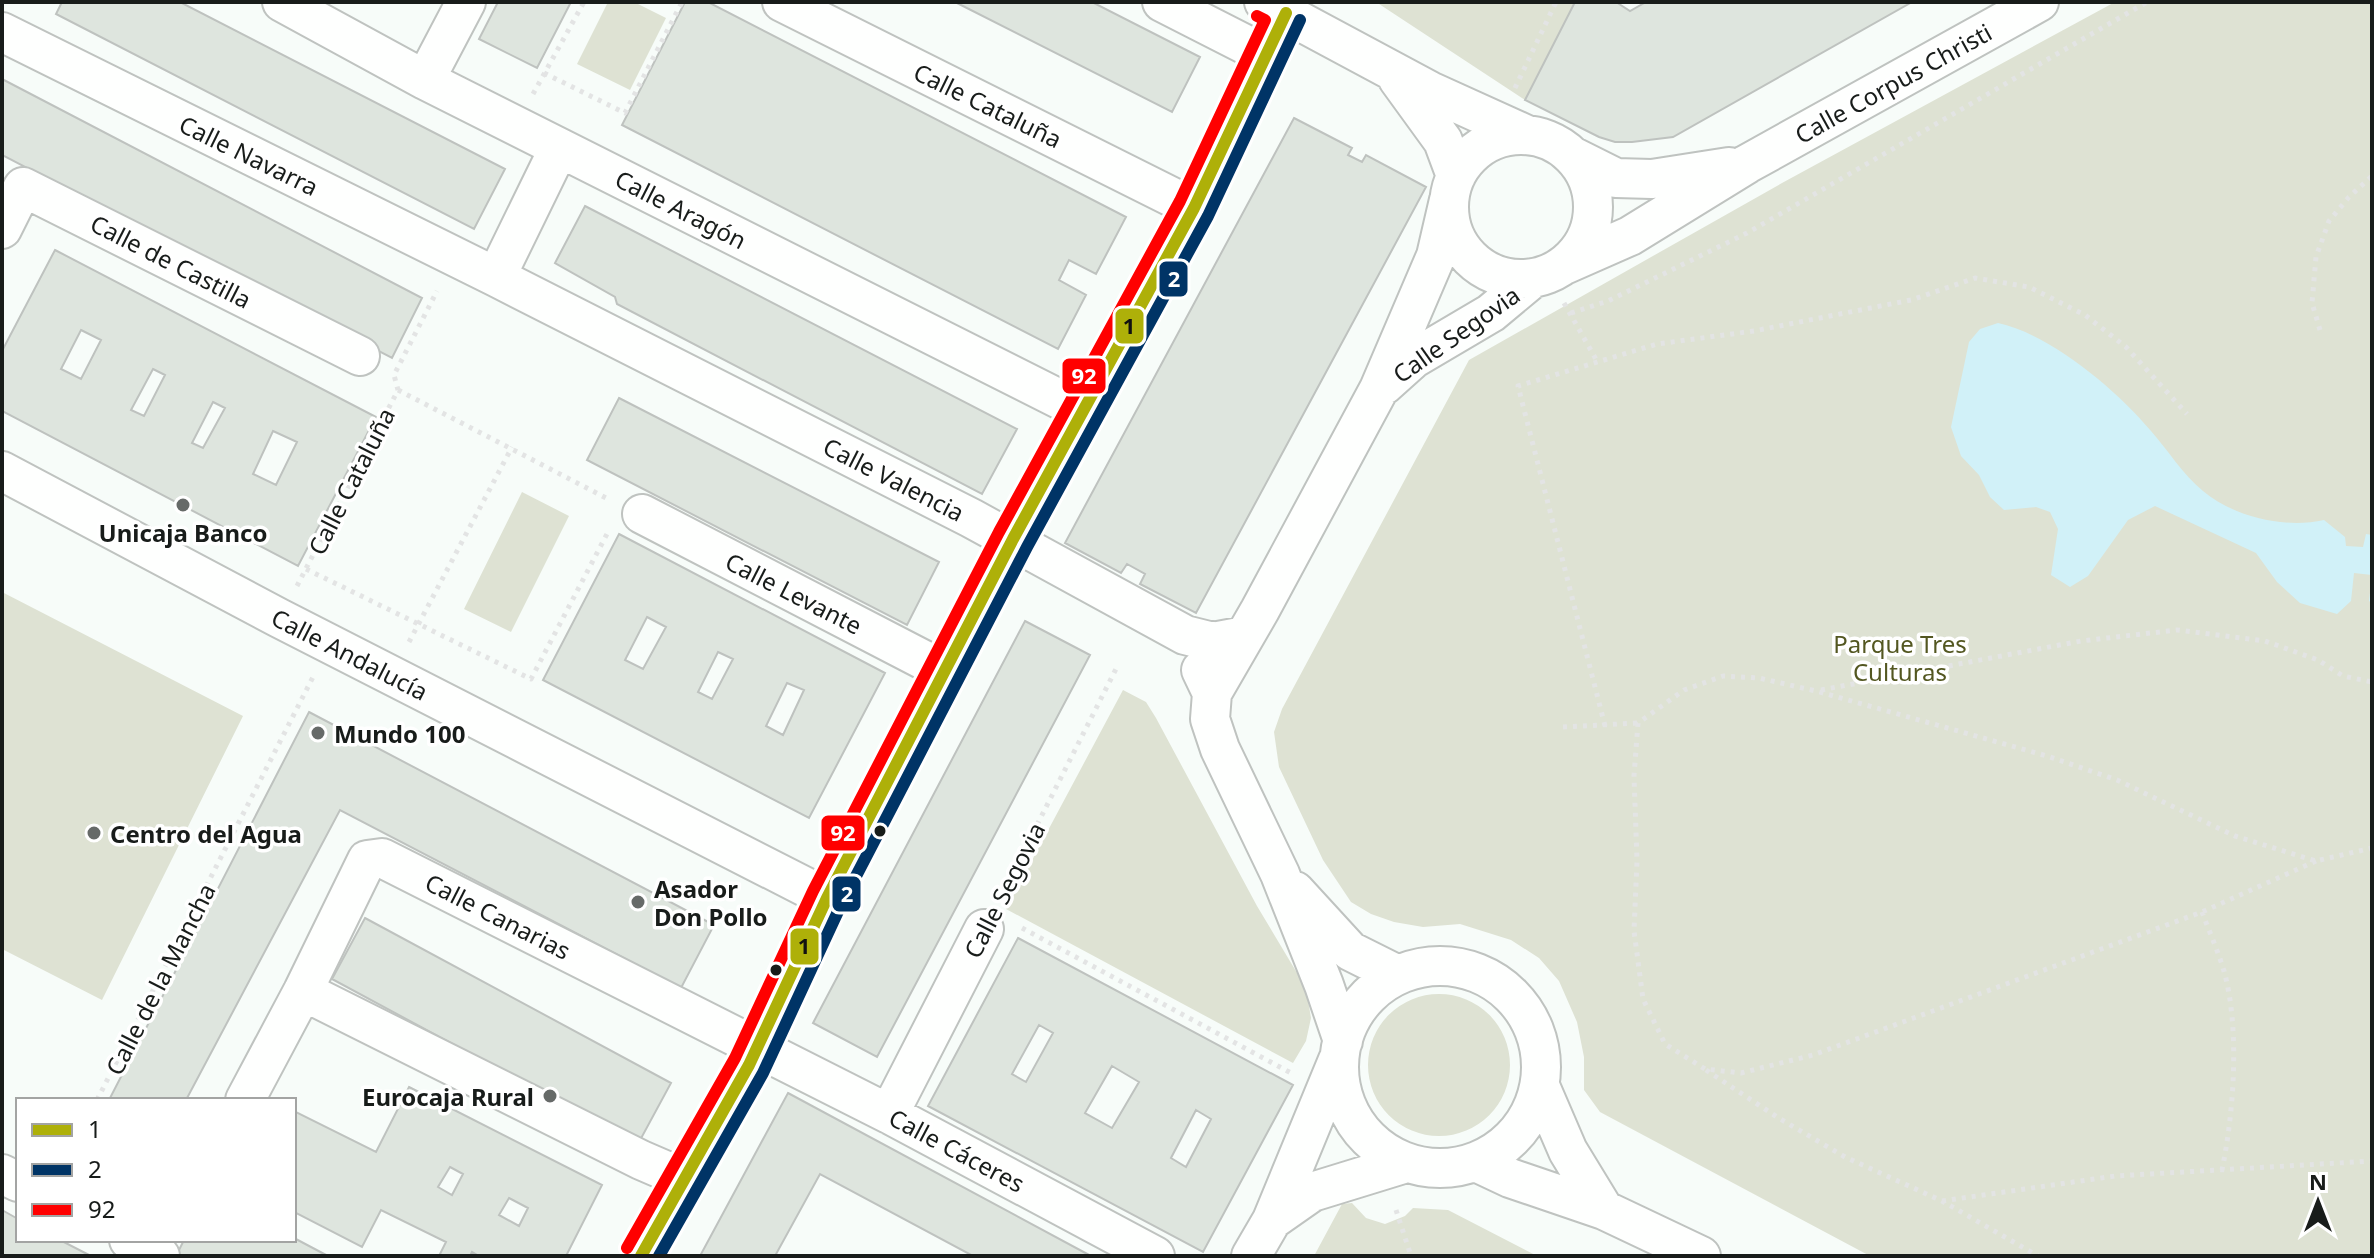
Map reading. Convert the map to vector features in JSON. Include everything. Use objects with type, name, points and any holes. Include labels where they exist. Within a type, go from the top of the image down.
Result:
[{"type":"street","name":"Calle Aragón","points":[[282,2],[425,80],[1083,411]]},
{"type":"street","points":[[425,80],[466,2]]},
{"type":"street","name":"Calle Cataluña","points":[[782,2],[1194,208]]},
{"type":"street","points":[[1162,2],[1266,55]]},
{"type":"street","name":"Calle Corpus Christi","points":[[1553,282],[1747,164],[2039,2]]},
{"type":"street","points":[[641,1256],[758,1047],[827,898],[1013,539],[1194,208],[1266,55],[1275,8],[1395,73],[1527,135],[1544,139],[1572,156],[1585,173],[1592,192],[1593,212],[1589,232],[1579,250],[1553,282],[1511,278],[1490,272],[1472,260],[1458,242],[1450,222],[1452,188],[1443,141],[1395,73]]},
{"type":"street","name":"Calle Navarra","points":[[2,32],[496,277]]},
{"type":"street","points":[[1452,188],[1468,158],[1485,144],[1505,137],[1527,135]]},
{"type":"street","points":[[496,277],[559,148]]},
{"type":"street","name":"Calle Corpus Christi","points":[[1572,156],[1616,178],[1652,179],[1747,164]]},
{"type":"street","name":"Calle de Castilla","points":[[2,229],[23,187],[360,356]]},
{"type":"street","name":"Calle Segovia","points":[[1212,693],[1379,389],[1436,256],[1452,188]]},
{"type":"street","name":"Calle Valencia","points":[[496,277],[1013,539],[1185,635]]},
{"type":"street","name":"Calle Segovia","points":[[1379,389],[1413,359],[1491,313],[1553,282]]},
{"type":"street","name":"Calle Andalucía","points":[[2,471],[279,618],[827,898]]},
{"type":"street","name":"Calle Levante","points":[[626,514],[945,671]]},
{"type":"street","points":[[1185,635],[1213,642],[1245,636]]},
{"type":"street","points":[[1185,635],[1212,693],[1210,719],[1220,749],[1280,874],[1324,985],[1340,1087],[1351,1116],[1369,1140],[1403,1164]]},
{"type":"street","name":"Calle Canarias","points":[[246,1098],[367,860],[382,858],[758,1047]]},
{"type":"street","points":[[1280,874],[1350,951],[1398,975]]},
{"type":"street","name":"Calle Segovia","points":[[889,1114],[988,921]]},
{"type":"street","points":[[1251,1256],[1272,1220],[1356,1011],[1371,993],[1398,975],[1428,967],[1460,968],[1489,979],[1514,998],[1532,1025],[1541,1055],[1540,1086],[1528,1118],[1506,1144],[1476,1162],[1449,1168],[1403,1164],[1312,1192],[1272,1220]]},
{"type":"street","points":[[303,991],[685,1179]]},
{"type":"street","name":"Calle Cáceres","points":[[758,1047],[1155,1256]]},
{"type":"street","points":[[1540,1086],[1568,1151],[1604,1210]]},
{"type":"street","points":[[1476,1162],[1510,1178],[1604,1210],[1701,1256]]},
{"type":"street","points":[[133,1242],[161,1256]]},
{"type":"path","points":[[516,126],[584,2]]},
{"type":"path","points":[[544,73],[625,113],[682,2]]},
{"type":"path","points":[[1514,91],[1556,2]]},
{"type":"path","points":[[1571,313],[1608,301],[1747,233],[2147,2]]},
{"type":"path","points":[[2320,330],[2312,303],[2316,257],[2329,221],[2372,176]]},
{"type":"path","name":"Calle Cataluña","points":[[279,618],[398,390],[394,375],[455,257]]},
{"type":"path","points":[[1605,726],[1518,386],[1657,344],[1754,331],[1911,300],[1975,278],[2029,287],[2085,315],[2126,347],[2187,414]]},
{"type":"path","points":[[1553,282],[1597,361]]},
{"type":"path","points":[[306,569],[531,679],[626,514],[512,447],[398,390]]},
{"type":"path","points":[[390,674],[512,447]]},
{"type":"path","points":[[1816,691],[2081,641],[2177,630],[2265,641],[2318,660],[2343,676],[2372,682]]},
{"type":"path","name":"Calle de la Mancha","points":[[98,1098],[330,643]]},
{"type":"path","name":"Calle Segovia","points":[[988,921],[1118,665]]},
{"type":"path","points":[[1563,727],[1638,723],[1684,690],[1723,676],[1759,678],[2047,756],[2117,780],[2235,836],[2316,861]]},
{"type":"path","points":[[1638,723],[1634,776],[1637,861],[1634,931],[1643,999],[1665,1044],[1845,1157],[1942,1201],[2038,1256]]},
{"type":"path","points":[[1705,1069],[1741,1073],[1813,1055],[2202,912],[2316,861],[2372,848]]},
{"type":"path","points":[[2202,912],[2224,971],[2231,1016],[2233,1086],[2230,1132],[2222,1170]]},
{"type":"path","points":[[988,921],[1336,1063]]},
{"type":"path","points":[[1942,1201],[2115,1176],[2372,1161]]},
{"type":"path","points":[[1396,1210],[1411,1256]]},
{"type":"green space","points":[[608,2],[634,2],[666,18],[630,90],[577,64]]},
{"type":"green space","points":[[1376,2],[1575,2],[1525,100]]},
{"type":"green space","name":"Parque Tres Culturas","points":[[2115,2],[2372,2],[2372,1256],[1870,1256],[1600,1112],[1584,1090],[1584,1057],[1577,1022],[1559,981],[1539,958],[1511,940],[1460,924],[1423,927],[1394,922],[1371,914],[1351,902],[1323,860],[1279,767],[1274,732],[1282,709],[1469,360],[1782,183]]},
{"type":"green space","points":[[522,492],[569,516],[511,632],[464,609]]},
{"type":"green space","name":"Centro del Agua","points":[[2,592],[243,716],[102,1000],[2,949]]},
{"type":"green space","points":[[1123,690],[1146,702],[1156,718],[1257,906],[1306,988],[1311,1018],[1306,1041],[1293,1063],[1006,909]]},
{"type":"green space","points":[[1439,994],[1466,999],[1489,1015],[1505,1038],[1510,1065],[1505,1092],[1489,1115],[1466,1131],[1439,1136],[1412,1131],[1389,1115],[1373,1092],[1368,1065],[1373,1038],[1389,1015],[1412,999]]},
{"type":"green space","points":[[1352,1203],[1366,1218],[1385,1224],[1405,1216],[1413,1208],[1448,1210],[1537,1256],[1314,1256],[1342,1204]]},
{"type":"water","points":[[1998,323],[2039,339],[2081,366],[2137,415],[2189,478],[2230,508],[2277,522],[2324,520],[2345,537],[2346,546],[2363,547],[2366,534],[2372,535],[2372,575],[2354,573],[2351,601],[2337,614],[2300,603],[2277,582],[2256,553],[2155,506],[2128,520],[2088,576],[2070,587],[2051,575],[2058,529],[2050,512],[2036,507],[2004,510],[1990,497],[1979,475],[1961,456],[1951,427],[1969,342],[1980,329]]},
{"type":"water","points":[[2372,575],[2372,603],[2369,601]]},
{"type":"building","points":[[62,2],[180,2],[505,169],[474,229],[56,14]]},
{"type":"building","points":[[498,2],[571,2],[537,68],[479,39]]},
{"type":"building","points":[[685,2],[708,2],[1126,217],[1096,274],[1069,260],[1059,280],[1086,295],[1058,349],[622,125]]},
{"type":"building","points":[[955,2],[1092,2],[1200,57],[1172,112]]},
{"type":"building","points":[[1575,2],[1616,2],[1630,11],[1646,2],[1912,2],[1673,137],[1615,142],[1525,100]]},
{"type":"building","points":[[2,79],[422,298],[392,358],[2,155]]},
{"type":"building","points":[[1294,118],[1352,148],[1348,155],[1362,162],[1366,155],[1426,187],[1196,613],[1140,584],[1145,574],[1127,564],[1121,573],[1065,543]]},
{"type":"building","points":[[585,206],[1017,429],[982,494],[617,304],[615,297],[555,263]]},
{"type":"building","points":[[55,250],[376,417],[298,566],[2,411],[2,351]],"holes":[[[81,330],[101,340],[81,379],[61,369]],[[153,369],[165,375],[144,416],[131,410]],[[213,402],[225,408],[203,448],[192,443]],[[273,431],[297,442],[276,485],[253,474]]]},
{"type":"building","points":[[619,398],[939,562],[907,625],[587,460]]},
{"type":"building","points":[[619,534],[885,673],[809,818],[543,680]],"holes":[[[647,617],[666,627],[643,669],[625,660]],[[718,652],[733,659],[712,699],[698,692]],[[787,683],[804,690],[783,735],[766,726]]]},
{"type":"building","points":[[1025,621],[1090,655],[877,1057],[813,1023]]},
{"type":"building","points":[[309,712],[714,925],[681,988],[340,810],[187,1098],[110,1098]]},
{"type":"building","points":[[365,918],[671,1083],[638,1144],[332,979]]},
{"type":"building","points":[[1018,938],[1293,1085],[1203,1252],[928,1106]],"holes":[[[1039,1025],[1053,1033],[1026,1082],[1012,1074]],[[1112,1066],[1139,1082],[1112,1128],[1085,1113]],[[1196,1110],[1211,1119],[1186,1167],[1171,1158]]]},
{"type":"building","points":[[409,1087],[602,1185],[566,1256],[479,1256],[472,1252],[470,1256],[439,1256],[446,1242],[381,1210],[362,1247],[296,1213],[296,1112],[376,1152]],"holes":[[[450,1167],[463,1174],[452,1195],[438,1187]],[[509,1198],[528,1208],[519,1226],[499,1215]]]},
{"type":"building","points":[[788,1093],[1091,1256],[973,1256],[820,1174],[775,1256],[700,1256]]},
{"type":"building","points":[[2,1210],[16,1218],[16,1242],[64,1242],[91,1256],[2,1256]]},
{"type":"building","points":[[296,1239],[328,1256],[176,1256],[183,1242],[296,1242]]},
{"type":"transit line","name":"1","points":[[641,1256],[749,1065],[827,898],[1013,539],[1194,208],[1286,13]]},
{"type":"transit line","name":"92","points":[[627,1248],[735,1058],[813,891],[999,532],[1180,201],[1265,20],[1257,16]]},
{"type":"transit line","name":"2","points":[[659,1256],[763,1073],[841,905],[1027,547],[1208,216],[1300,20]]},
{"type":"place","name":"Unicaja Banco","points":[[183,505]]},
{"type":"place","name":"Mundo 100","points":[[318,733]]},
{"type":"place","name":"Centro del Agua","points":[[94,833]]},
{"type":"place","name":"Asador Don Pollo","points":[[638,902]]},
{"type":"place","name":"Eurocaja Rural","points":[[550,1096]]}]
